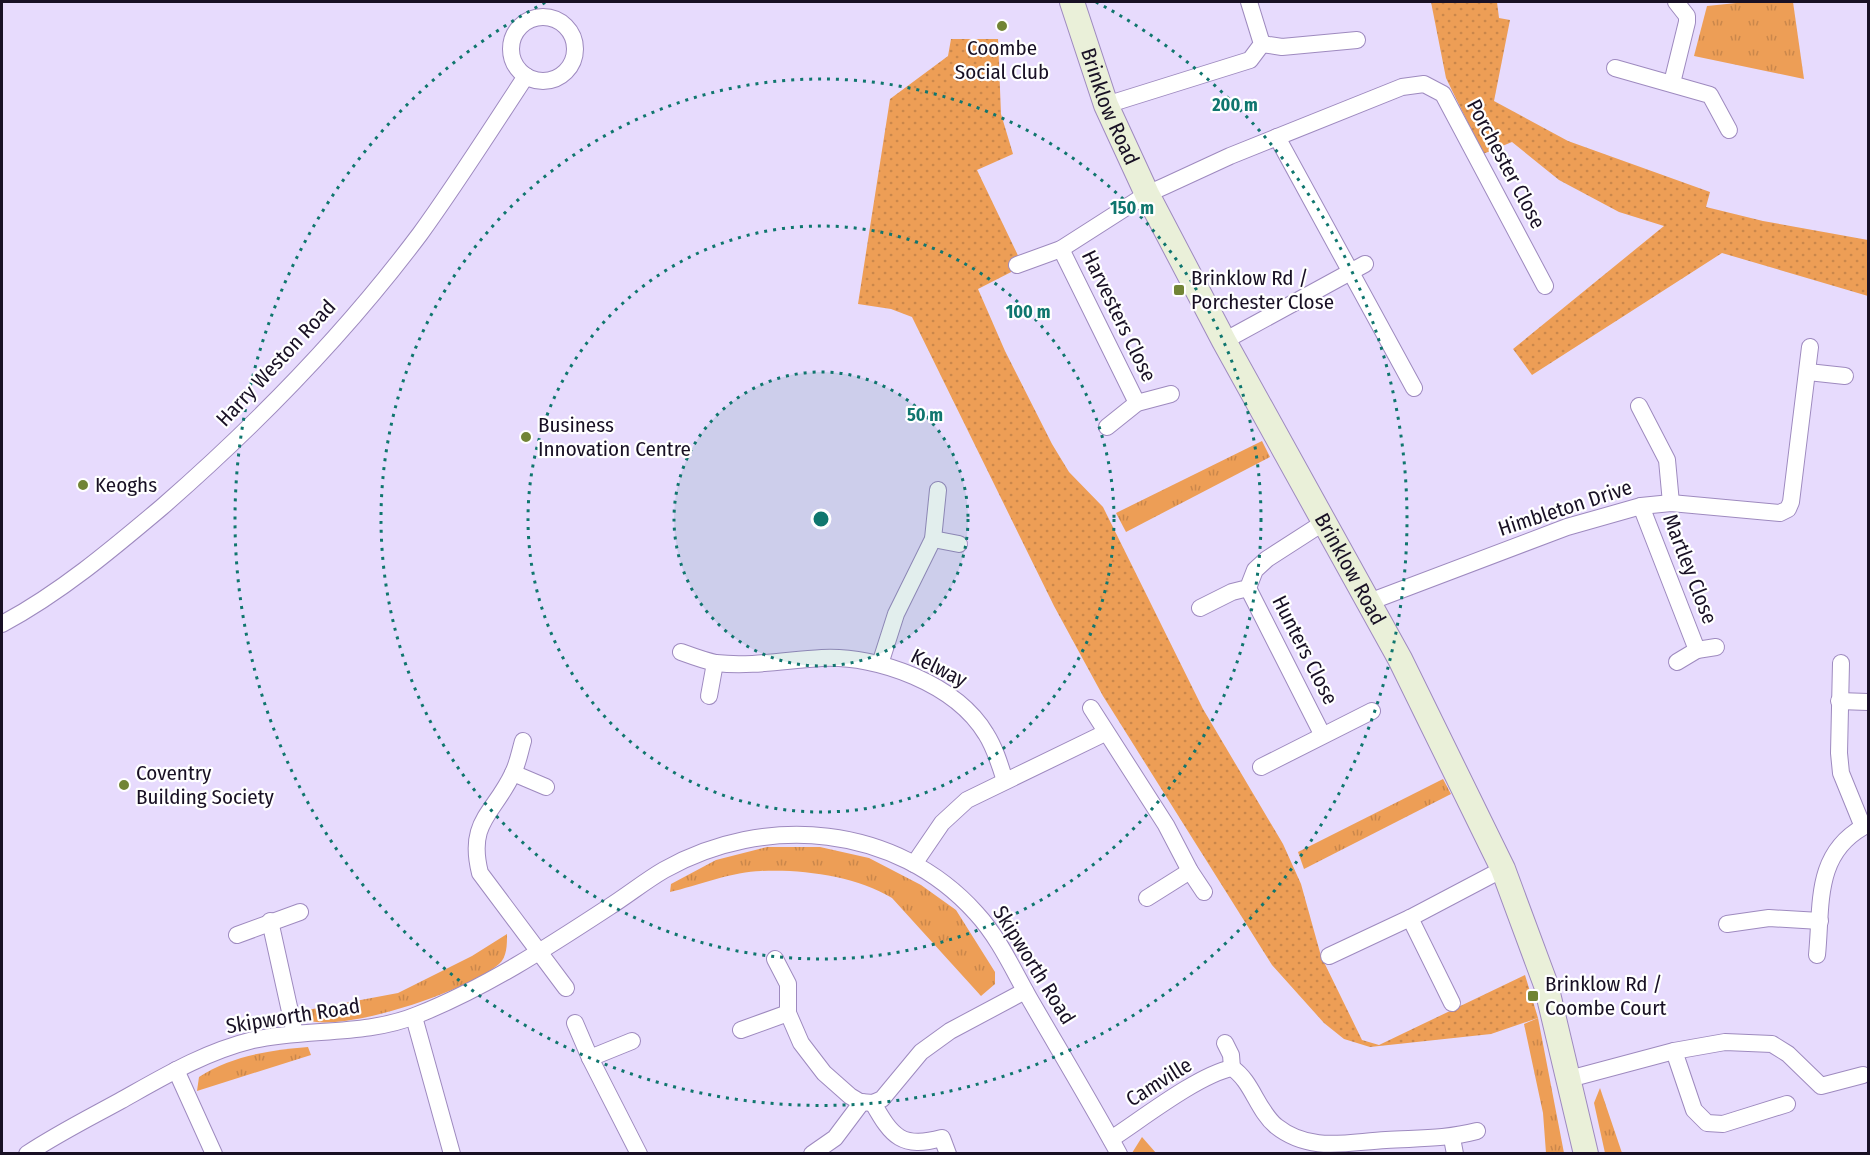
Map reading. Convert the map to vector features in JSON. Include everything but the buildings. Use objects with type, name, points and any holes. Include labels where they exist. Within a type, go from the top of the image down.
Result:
[{"type":"main road","name":"Brinklow Road","points":[[1072,2],[1106,105],[1147,194],[1224,341],[1369,602],[1476,809],[1503,869],[1539,961],[1586,1154]]},
{"type":"street","points":[[1249,2],[1262,44]]},
{"type":"street","points":[[1672,83],[1687,20],[1676,2]]},
{"type":"street","points":[[1262,44],[1282,47],[1357,40]]},
{"type":"street","points":[[1106,105],[1250,60],[1262,44]]},
{"type":"street","points":[[1615,68],[1710,95],[1729,130]]},
{"type":"street","name":"Harry Weston Road","points":[[2,624],[62,587],[114,548],[192,480],[291,385],[339,333],[419,235],[526,76]]},
{"type":"street","name":"Porchester Close","points":[[1147,194],[1276,137],[1402,87],[1424,84],[1443,94],[1545,286]]},
{"type":"street","points":[[1276,137],[1414,388]]},
{"type":"street","name":"Harvesters Close","points":[[1017,265],[1061,249],[1147,194]]},
{"type":"street","name":"Harvesters Close","points":[[1061,249],[1137,403]]},
{"type":"street","points":[[1224,341],[1365,264]]},
{"type":"street","name":"Himbleton Drive","points":[[1369,602],[1567,527],[1641,506],[1671,503],[1780,513],[1788,510],[1791,502],[1810,347]]},
{"type":"street","points":[[1808,372],[1845,376]]},
{"type":"street","name":"Harvesters Close","points":[[1107,427],[1137,403],[1171,394]]},
{"type":"street","points":[[1639,406],[1667,460],[1671,503]]},
{"type":"street","name":"Kelway","points":[[880,664],[893,622],[933,539],[938,490]]},
{"type":"street","name":"Martley Close","points":[[1641,506],[1697,650]]},
{"type":"street","name":"Hunters Close","points":[[1322,734],[1248,588],[1255,570],[1326,521]]},
{"type":"street","points":[[933,539],[959,544]]},
{"type":"street","name":"Hunters Close","points":[[1200,608],[1232,592],[1248,588]]},
{"type":"street","name":"Martley Close","points":[[1677,662],[1697,650],[1716,647]]},
{"type":"street","name":"Kelway","points":[[681,652],[715,663],[783,663],[830,658],[880,664],[951,695],[968,709],[987,734],[1005,781]]},
{"type":"street","points":[[709,696],[715,663]]},
{"type":"street","points":[[1817,955],[1825,871],[1833,852],[1845,837],[1866,826],[1841,773],[1838,736],[1841,663]]},
{"type":"street","points":[[1839,701],[1869,702]]},
{"type":"street","points":[[1091,708],[1166,825],[1190,871],[1204,892]]},
{"type":"street","name":"Hunters Close","points":[[1261,767],[1322,734],[1372,711]]},
{"type":"street","points":[[914,864],[953,810],[982,791],[1038,768],[1105,733]]},
{"type":"street","points":[[524,741],[513,773],[480,828],[475,851],[480,873],[566,988]]},
{"type":"street","points":[[513,773],[546,788]]},
{"type":"street","name":"Skipworth Road","points":[[27,1154],[210,1052],[255,1040],[378,1026],[414,1017],[466,994],[664,870],[737,840],[802,833],[833,835],[874,846],[914,864],[947,886],[975,911],[993,934],[1115,1146]]},
{"type":"street","points":[[1329,956],[1410,918],[1503,869]]},
{"type":"street","points":[[1147,898],[1190,871]]},
{"type":"street","points":[[237,935],[270,921],[300,912]]},
{"type":"street","points":[[1410,918],[1452,1003]]},
{"type":"street","points":[[1727,924],[1768,918],[1820,921]]},
{"type":"street","points":[[270,921],[295,1034]]},
{"type":"street","points":[[775,959],[788,984],[788,1013],[801,1043],[824,1072],[850,1096],[868,1102],[882,1099],[921,1052],[950,1030],[1025,991]]},
{"type":"street","points":[[741,1030],[788,1013]]},
{"type":"street","points":[[414,1017],[452,1154]]},
{"type":"street","points":[[576,1023],[590,1059],[639,1154]]},
{"type":"street","points":[[590,1059],[632,1041]]},
{"type":"street","points":[[1569,1079],[1674,1051],[1725,1042],[1772,1044],[1788,1054],[1821,1086],[1863,1075]]},
{"type":"street","points":[[1225,1043],[1231,1055],[1232,1068],[1239,1073],[1262,1110],[1281,1129],[1305,1141],[1346,1149],[1376,1140],[1454,1146],[1477,1131]]},
{"type":"street","points":[[1674,1051],[1694,1110],[1707,1123],[1723,1124],[1787,1104]]},
{"type":"street","name":"Camville","points":[[1115,1146],[1186,1091],[1222,1070],[1232,1068]]},
{"type":"street","points":[[176,1070],[214,1154]]},
{"type":"street","points":[[812,1154],[835,1138],[868,1102]]},
{"type":"street","points":[[868,1102],[899,1139],[915,1143],[942,1138],[948,1154]]},
{"type":"green space","points":[[1431,2],[1497,2],[1499,18],[1510,20],[1494,101],[1568,141],[1710,192],[1706,207],[1763,221],[1868,240],[1868,296],[1722,253],[1532,375],[1513,349],[1664,226],[1619,212],[1559,180],[1512,142],[1483,154],[1446,78]]},
{"type":"green space","points":[[1746,2],[1793,2],[1804,79],[1694,56],[1707,6]]},
{"type":"green space","points":[[951,39],[998,39],[1001,114],[1013,154],[977,170],[1023,266],[978,289],[1005,351],[1052,444],[1069,472],[1103,507],[1203,709],[1283,844],[1301,884],[1321,956],[1362,1040],[1379,1045],[1525,975],[1538,1018],[1491,1034],[1370,1047],[1344,1039],[1324,1023],[1272,965],[1103,696],[1054,606],[912,317],[891,309],[858,304],[890,99],[948,56]]},
{"type":"green space","points":[[1262,441],[1270,457],[1126,532],[1116,513]]},
{"type":"green space","points":[[1443,779],[1451,794],[1304,869],[1298,852]]},
{"type":"green space","points":[[767,847],[820,847],[869,858],[921,885],[956,910],[995,972],[995,984],[981,996],[892,898],[878,890],[846,879],[794,871],[751,872],[670,892],[671,884],[716,860]]},
{"type":"green space","points":[[507,934],[505,954],[499,964],[483,975],[434,997],[405,1007],[348,1021],[306,1020],[302,1011],[398,993],[472,956]]},
{"type":"green space","points":[[1538,1018],[1564,1153],[1546,1153],[1543,1113],[1524,1024]]},
{"type":"green space","points":[[308,1047],[311,1055],[197,1091],[199,1077],[224,1064],[265,1052]]},
{"type":"green space","points":[[1600,1088],[1622,1153],[1605,1153],[1594,1103]]},
{"type":"green space","points":[[1142,1137],[1156,1153],[1132,1153]]},
{"type":"place","name":"Coombe Social Club","points":[[1002,26]]},
{"type":"place","name":"Brinklow Rd / Porchester Close","points":[[1179,290]]},
{"type":"place","name":"Business Innovation Centre","points":[[526,437]]},
{"type":"place","name":"Keoghs","points":[[83,485]]},
{"type":"place","name":"Coventry Building Society","points":[[124,785]]},
{"type":"place","name":"Brinklow Rd / Coombe Court","points":[[1533,996]]}]
